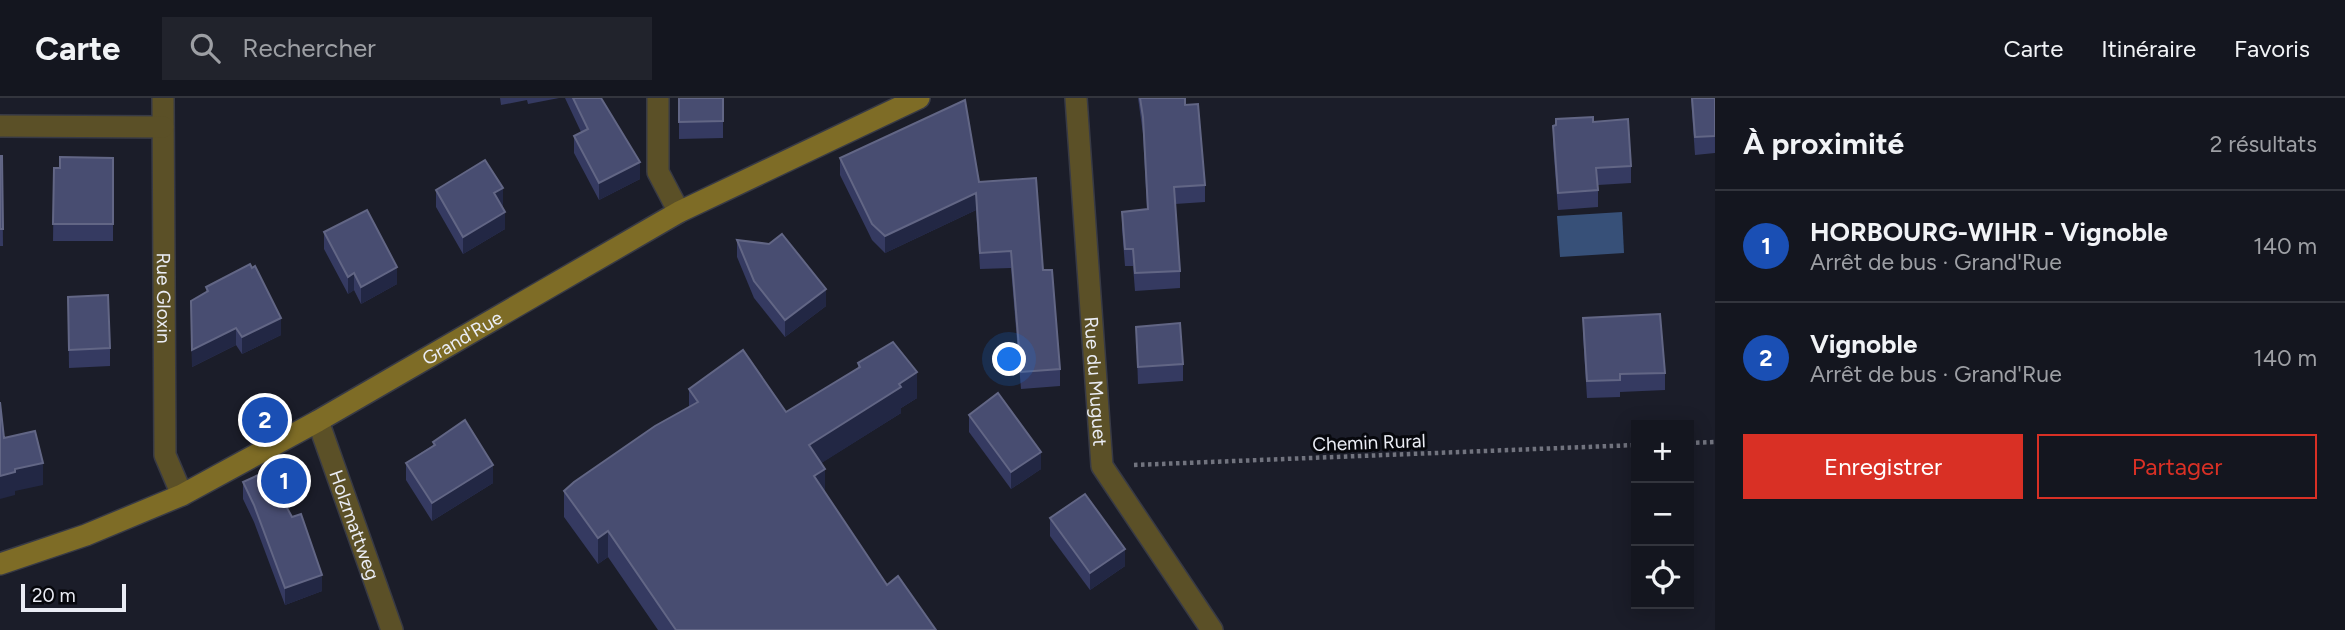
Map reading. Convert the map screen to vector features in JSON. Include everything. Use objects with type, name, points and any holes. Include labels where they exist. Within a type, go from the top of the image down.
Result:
[{"type":"street","name":"Rue Gloxin","points":[[163,98],[165,455],[182,495]]},
{"type":"street","points":[[658,98],[658,172],[679,212]]},
{"type":"street","name":"Grand'Rue","points":[[0,564],[86,535],[182,495],[318,421],[679,212],[919,98]]},
{"type":"street","name":"Rue du Muguet","points":[[1076,98],[1102,466],[1212,630]]},
{"type":"street","points":[[0,125],[163,127]]},
{"type":"street","name":"Holzmattweg","points":[[318,421],[392,630]]},
{"type":"path","points":[[1694,443],[1715,442]]},
{"type":"path","name":"Chemin Rural","points":[[1102,466],[1631,445]]},
{"type":"water","points":[[1622,212],[1624,253],[1560,257],[1557,216]]},
{"type":"building","points":[[573,98],[601,98],[640,162],[599,183],[574,136],[588,129]]},
{"type":"building","points":[[679,98],[723,98],[723,121],[679,122]]},
{"type":"building","points":[[1140,98],[1185,98],[1185,105],[1198,104],[1205,185],[1174,187],[1180,271],[1135,273],[1133,249],[1125,249],[1122,212],[1148,209]]},
{"type":"building","points":[[1692,98],[1715,98],[1715,136],[1695,137]]},
{"type":"building","points":[[965,100],[979,182],[1036,178],[1043,270],[1052,270],[1060,369],[1021,372],[1011,251],[980,253],[976,193],[885,236],[872,224],[840,158]]},
{"type":"building","points":[[1593,117],[1593,122],[1628,119],[1631,166],[1596,168],[1598,190],[1558,193],[1553,126],[1556,125],[1556,119]]},
{"type":"building","points":[[2,156],[3,229],[0,229]]},
{"type":"building","points":[[60,157],[113,158],[113,224],[53,224],[54,168],[60,168]]},
{"type":"building","points":[[485,160],[503,188],[494,193],[505,212],[463,237],[436,190]]},
{"type":"building","points":[[367,210],[397,267],[361,287],[354,273],[348,277],[324,232]]},
{"type":"building","points":[[782,234],[826,289],[785,320],[754,281],[737,240],[769,244]]},
{"type":"building","points":[[250,264],[252,268],[255,266],[281,318],[242,337],[236,328],[192,350],[191,301],[208,291],[206,287]]},
{"type":"building","points":[[108,295],[110,348],[69,350],[68,297]]},
{"type":"building","points":[[1660,314],[1665,373],[1620,374],[1620,380],[1587,381],[1583,318]]},
{"type":"building","points":[[1180,323],[1183,364],[1138,367],[1136,327]]},
{"type":"building","points":[[893,342],[917,372],[899,384],[901,387],[809,445],[825,469],[814,476],[887,585],[898,576],[936,630],[676,630],[608,531],[598,538],[564,491],[655,426],[698,402],[689,389],[743,350],[786,412],[860,367],[858,363]]},
{"type":"building","points":[[998,393],[1041,452],[1011,472],[969,415]]},
{"type":"building","points":[[0,402],[4,438],[35,431],[43,463],[15,469],[15,472],[0,476]]},
{"type":"building","points":[[465,420],[493,465],[432,503],[406,463],[435,445],[433,442]]},
{"type":"building","points":[[267,471],[292,517],[301,514],[322,575],[285,588],[243,482]]},
{"type":"building","points":[[1085,494],[1125,549],[1090,573],[1050,518]]},
{"type":"place","name":"Vignoble","points":[[265,420]]},
{"type":"place","name":"HORBOURG-WIHR - Vignoble","points":[[284,481]]}]
